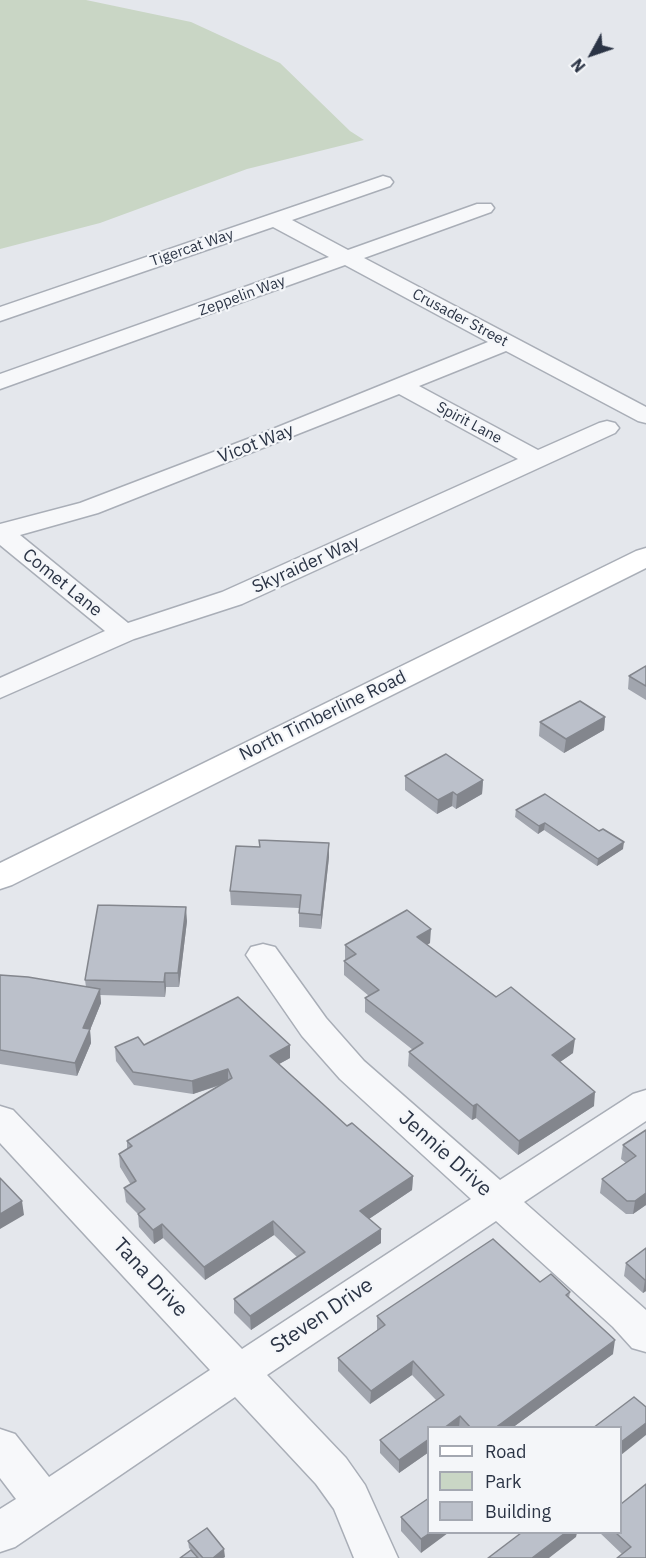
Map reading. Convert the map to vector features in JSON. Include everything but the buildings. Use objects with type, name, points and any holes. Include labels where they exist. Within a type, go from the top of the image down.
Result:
[{"type":"main road","name":"North Timberline Road","points":[[0,877],[646,556]]},
{"type":"street","name":"Tigercat Way","points":[[0,314],[383,182]]},
{"type":"street","name":"Zeppelin Way","points":[[0,382],[484,208]]},
{"type":"street","name":"Crusader Street","points":[[274,219],[646,416]]},
{"type":"street","name":"Vicot Way","points":[[0,533],[89,508],[267,440],[507,342]]},
{"type":"street","name":"Spirit Lane","points":[[400,386],[537,460]]},
{"type":"street","name":"Skyraider Way","points":[[0,689],[124,633],[232,598],[607,428]]},
{"type":"street","name":"Comet Lane","points":[[0,533],[124,633]]},
{"type":"street","name":"Jennie Drive","points":[[263,955],[314,1027],[352,1070],[627,1316],[646,1336]]},
{"type":"street","name":"Steven Drive","points":[[0,1533],[646,1103]]},
{"type":"street","name":"Tana Drive","points":[[0,1120],[331,1471],[350,1497],[371,1545]]},
{"type":"street","points":[[0,1448],[45,1503]]},
{"type":"green space","points":[[0,0],[86,0],[191,22],[280,63],[350,131],[364,140],[247,169],[100,223],[0,249]]}]
